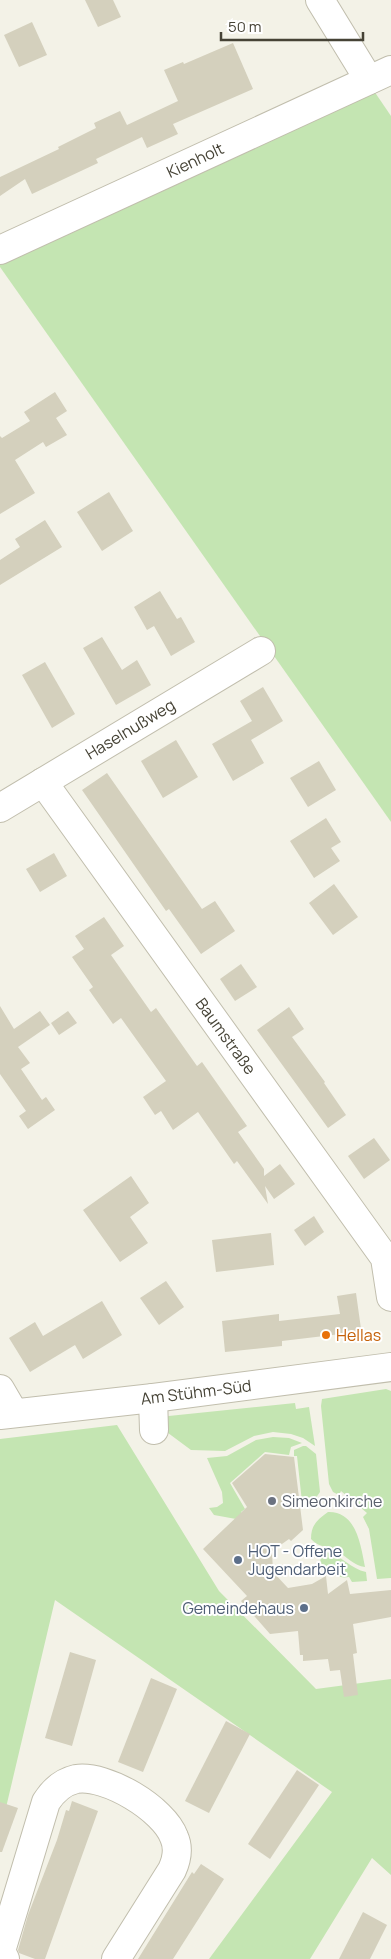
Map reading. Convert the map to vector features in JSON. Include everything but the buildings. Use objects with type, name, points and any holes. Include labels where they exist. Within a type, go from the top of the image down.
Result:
[{"type":"street","points":[[320,0],[380,75]]},
{"type":"street","name":"Kienholt","points":[[0,250],[380,75]]},
{"type":"street","name":"Haselnußweg","points":[[0,808],[261,651]]},
{"type":"street","name":"Baumstraße","points":[[43,782],[385,1258],[391,1297]]},
{"type":"street","name":"Am Stühm-Süd","points":[[7,1414],[153,1398],[391,1367]]},
{"type":"street","points":[[0,1389],[7,1414]]},
{"type":"street","points":[[153,1398],[154,1430]]},
{"type":"street","points":[[4,1959],[1,1951],[46,1802],[63,1784],[77,1779],[85,1779],[98,1780],[127,1793],[155,1812],[169,1826],[177,1847],[177,1855],[172,1870],[116,1959]]},
{"type":"green space","points":[[374,91],[391,116],[391,822],[0,267],[0,263]]},
{"type":"green space","points":[[386,1389],[391,1391],[391,1578],[377,1579],[369,1529],[363,1517],[367,1513],[341,1491],[339,1495],[333,1492],[329,1484],[321,1406],[322,1399]]},
{"type":"green space","points":[[295,1403],[296,1409],[309,1407],[315,1446],[303,1438],[291,1434],[273,1432],[254,1436],[225,1451],[191,1450],[160,1427],[159,1417]]},
{"type":"green space","points":[[117,1425],[219,1591],[316,1689],[391,1679],[391,1875],[372,1858],[310,1959],[209,1959],[332,1792],[55,1600],[0,1833],[0,1439]]},
{"type":"green space","points":[[273,1437],[289,1438],[302,1443],[291,1447],[289,1455],[265,1452],[230,1483],[245,1509],[241,1512],[244,1517],[236,1519],[214,1515],[209,1508],[217,1507],[223,1503],[222,1492],[207,1458],[227,1456],[256,1440]]},
{"type":"green space","points":[[306,1446],[316,1454],[320,1492],[313,1502],[302,1502],[297,1456],[294,1456],[294,1450]]},
{"type":"green space","points":[[328,1512],[338,1513],[351,1524],[362,1550],[365,1567],[357,1565],[337,1551],[321,1546],[311,1539],[315,1523]]},
{"type":"green space","points":[[326,1552],[366,1572],[367,1581],[352,1582],[349,1577],[336,1576],[326,1570],[320,1563],[321,1557]]},
{"type":"place","name":"Hellas","points":[[326,1335]]},
{"type":"place","name":"Simeonkirche","points":[[272,1501]]},
{"type":"place","name":"HOT - Offene Jugendarbeit","points":[[238,1560]]},
{"type":"place","name":"Gemeindehaus","points":[[304,1608]]}]
